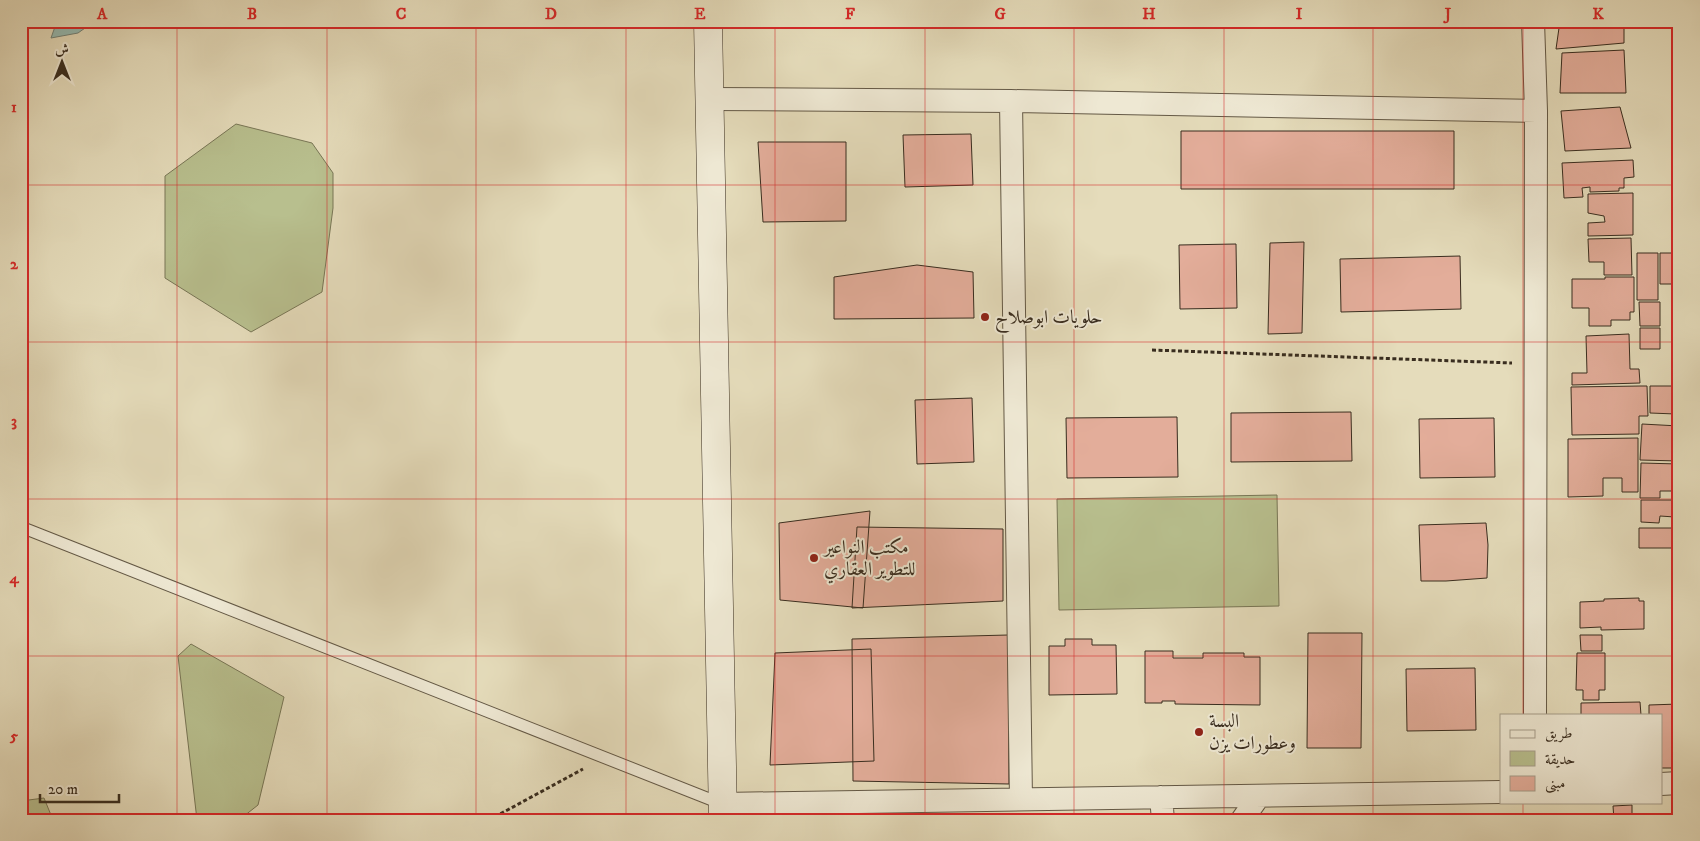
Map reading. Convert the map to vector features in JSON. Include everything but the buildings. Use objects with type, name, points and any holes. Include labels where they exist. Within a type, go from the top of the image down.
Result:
[{"type":"street","points":[[708,21],[723,812],[1021,799],[1500,792]]},
{"type":"street","points":[[1533,21],[1536,110],[1535,714]]},
{"type":"street","points":[[709,99],[1011,101],[1536,110]]},
{"type":"street","points":[[1011,101],[1021,799]]},
{"type":"street","points":[[1662,784],[1679,783]]},
{"type":"street","points":[[1242,820],[1259,796]]},
{"type":"street","points":[[1161,798],[1163,820]]},
{"type":"lane","points":[[21,527],[723,812]]},
{"type":"path","points":[[1152,350],[1535,364]]},
{"type":"path","points":[[489,820],[587,767]]},
{"type":"green space","points":[[236,124],[312,143],[333,173],[333,208],[322,292],[251,332],[165,278],[165,176]]},
{"type":"green space","points":[[1277,495],[1279,606],[1059,610],[1057,499]]},
{"type":"green space","points":[[191,644],[284,697],[258,805],[239,820],[197,820],[178,656]]},
{"type":"green space","points":[[44,798],[53,820],[21,820],[21,801]]},
{"type":"water","points":[[57,21],[95,21],[78,33],[51,38]]},
{"type":"place","name":"حلويات ابوصلاح","points":[[985,317]]},
{"type":"place","name":"مكتب النواعير للتطوير العقاري","points":[[814,558]]},
{"type":"place","name":"البسة وعطورات يزن","points":[[1199,732]]}]
